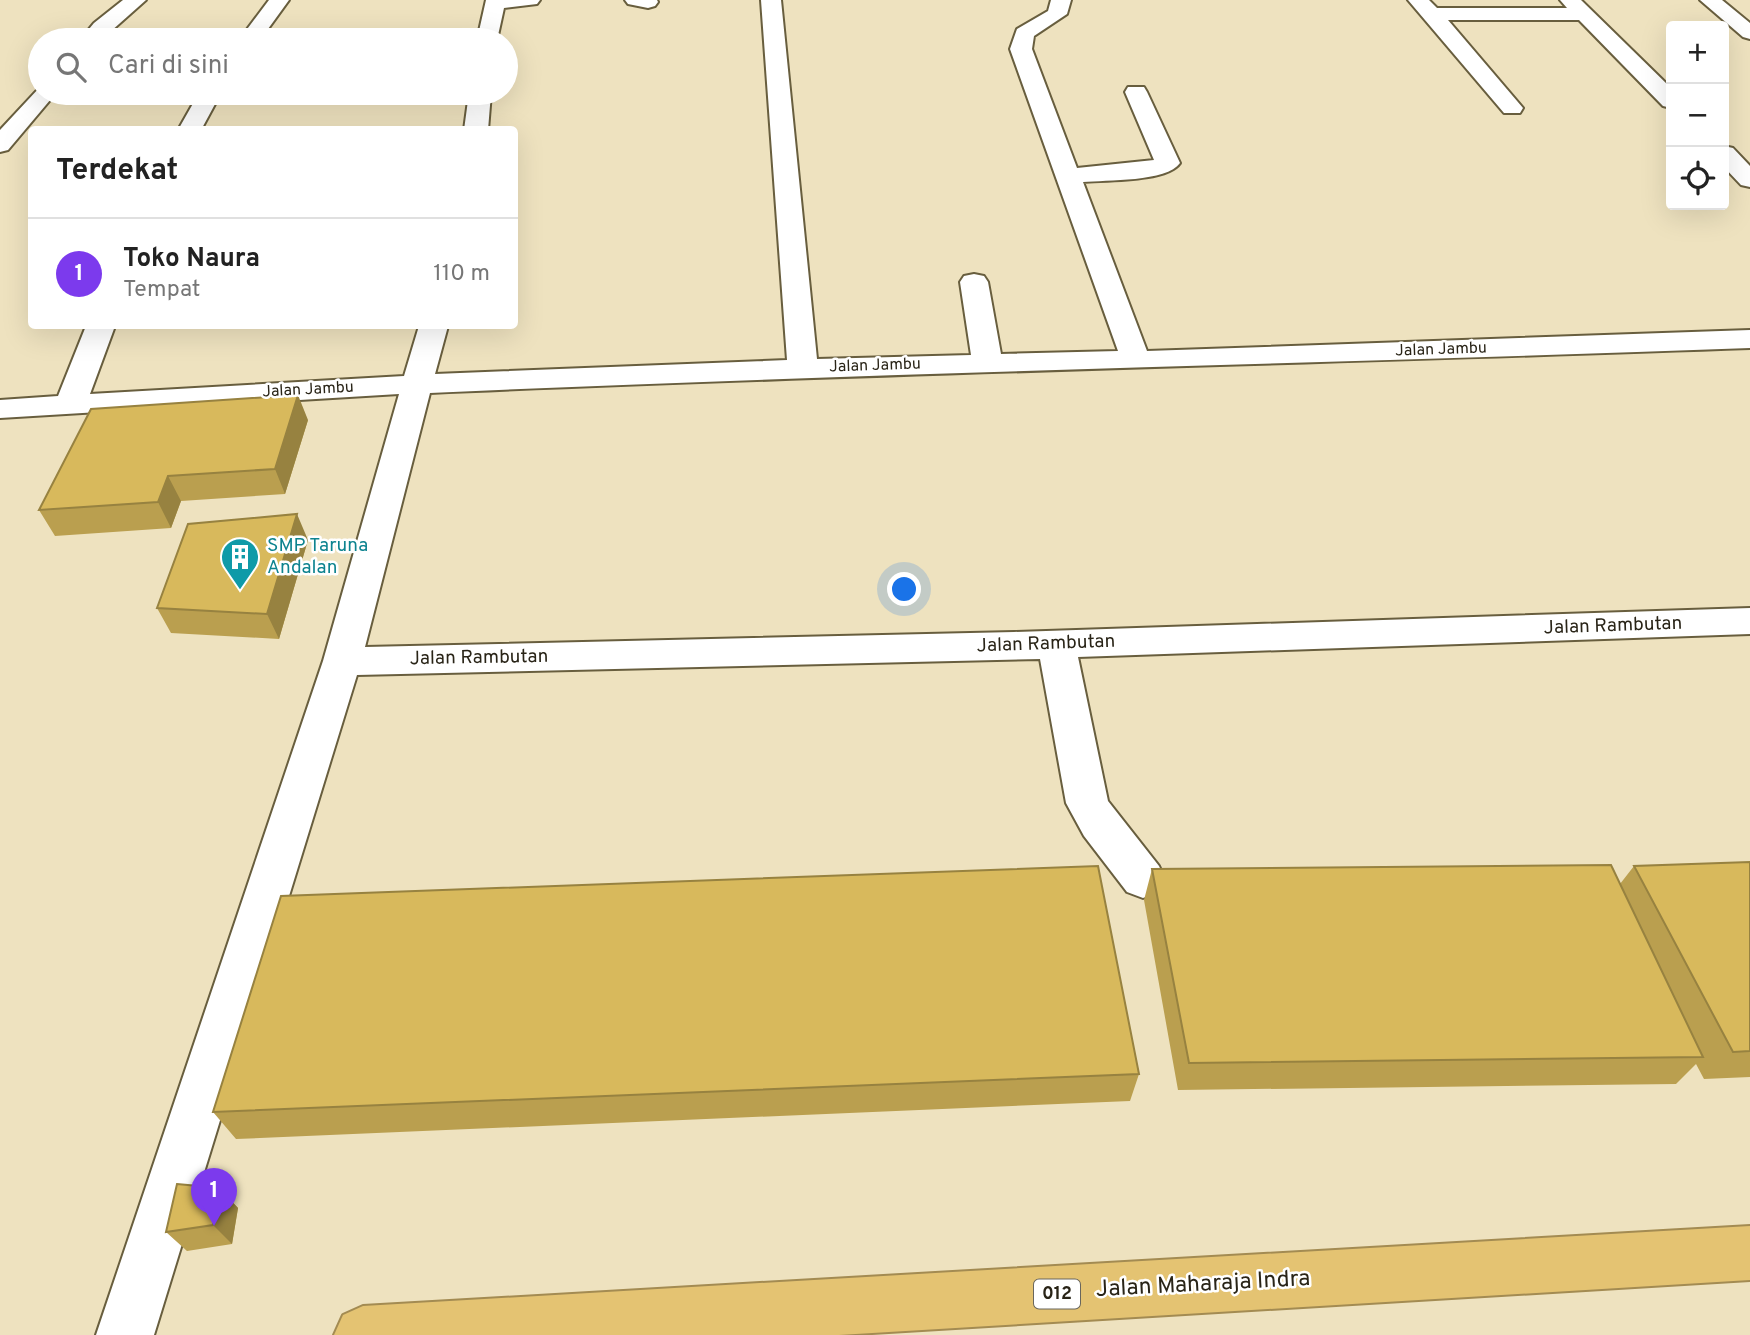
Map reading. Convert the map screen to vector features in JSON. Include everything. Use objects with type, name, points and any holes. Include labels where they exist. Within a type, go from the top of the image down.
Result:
[{"type":"highway","name":"Jalan Maharaja Indra","points":[[363,1335],[1750,1253]]},
{"type":"street","points":[[101,28],[136,0]]},
{"type":"street","points":[[258,28],[279,0]]},
{"type":"street","points":[[490,28],[496,1],[530,0]]},
{"type":"street","points":[[771,0],[803,368]]},
{"type":"street","points":[[1061,0],[1057,14],[1024,33],[1021,49],[1135,358]]},
{"type":"street","points":[[1710,0],[1750,33]]},
{"type":"street","points":[[1425,7],[1576,7],[1666,95]]},
{"type":"street","points":[[1425,7],[1512,108]]},
{"type":"street","points":[[1068,176],[1154,169],[1168,163],[1136,92]]},
{"type":"street","points":[[0,145],[35,105]]},
{"type":"street","points":[[191,126],[204,105]]},
{"type":"street","points":[[476,126],[479,105]]},
{"type":"street","points":[[1729,158],[1750,180]]},
{"type":"street","points":[[974,282],[987,362]]},
{"type":"street","points":[[70,405],[99,329]]},
{"type":"street","points":[[125,1335],[342,661],[432,329]]},
{"type":"street","name":"Jalan Jambu","points":[[0,409],[415,384],[803,368],[1301,355],[1750,339]]},
{"type":"street","name":"Jalan Rambutan","points":[[342,661],[1056,644],[1750,621]]},
{"type":"street","points":[[1056,644],[1087,803],[1099,824],[1143,879]]},
{"type":"building","points":[[298,395],[275,469],[168,476],[158,502],[39,510],[91,409]]},
{"type":"building","points":[[297,514],[267,614],[157,608],[188,524]]},
{"type":"building","points":[[1750,862],[1750,1051],[1733,1052],[1634,866]]},
{"type":"building","points":[[1611,865],[1703,1057],[1189,1063],[1152,869]]},
{"type":"building","points":[[1098,866],[1139,1074],[213,1112],[281,896]]},
{"type":"building","points":[[177,1184],[219,1188],[213,1225],[166,1232]]},
{"type":"place","name":"SMP Taruna Andalan","points":[[240,591]]},
{"type":"place","name":"Toko Naura","points":[[214,1226]]}]
